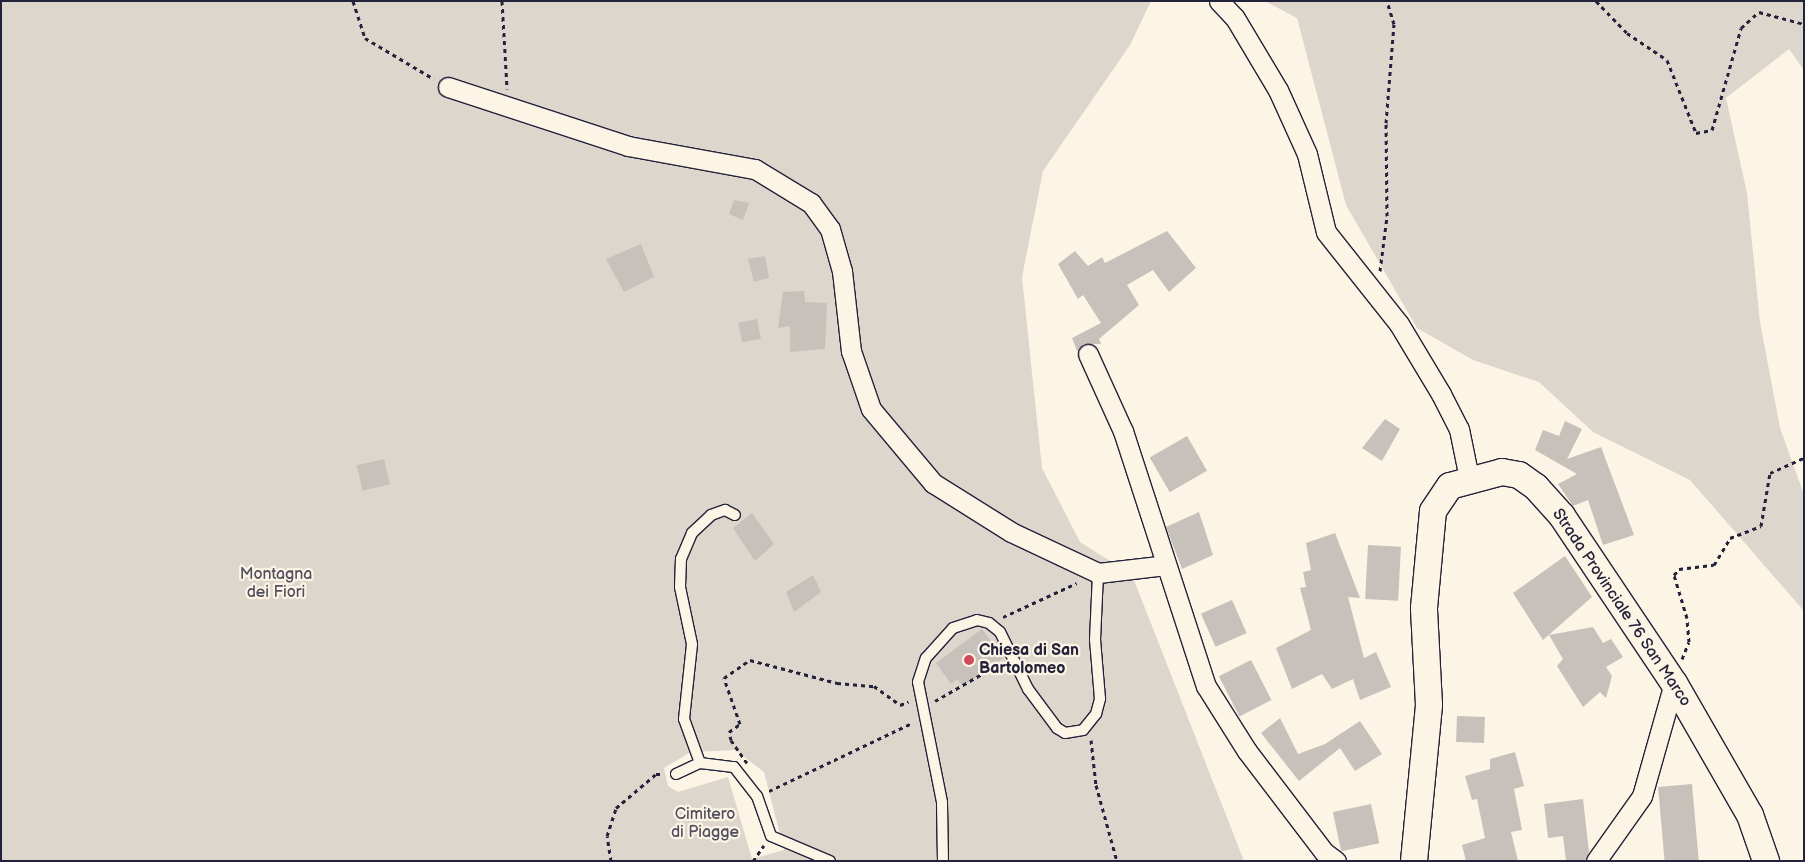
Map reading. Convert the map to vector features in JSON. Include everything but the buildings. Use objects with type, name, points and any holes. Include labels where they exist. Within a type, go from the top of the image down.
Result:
[{"type":"street","points":[[1219,1],[1235,18],[1278,90],[1306,154],[1326,232],[1399,324],[1441,394],[1459,429],[1469,478]]},
{"type":"street","points":[[448,88],[628,146],[754,169],[811,203],[830,229],[842,271],[851,351],[871,409],[933,483],[1010,532],[1098,573],[1166,565]]},
{"type":"street","points":[[1088,354],[1123,431],[1206,686],[1247,751],[1326,858]]},
{"type":"street","name":"Strada Provinciale 76 San Marco","points":[[1414,861],[1429,705],[1424,608],[1427,543],[1438,500],[1450,486],[1469,478],[1502,472],[1519,475],[1536,487],[1562,516],[1674,683],[1750,815],[1766,861]]},
{"type":"street","points":[[1596,861],[1642,796],[1674,683]]},
{"type":"lane","points":[[700,764],[684,719],[692,644],[680,588],[680,559],[692,533],[711,515],[725,510],[735,515]]},
{"type":"lane","points":[[943,861],[942,802],[918,682],[926,658],[953,628],[977,620],[989,623],[1014,655],[1028,688],[1057,728],[1075,734],[1090,724],[1100,699],[1095,640],[1098,573]]},
{"type":"lane","points":[[676,774],[700,764],[737,771],[757,796],[771,836],[830,861]]},
{"type":"path","points":[[353,1],[365,38],[448,88]]},
{"type":"path","points":[[502,1],[509,107]]},
{"type":"path","points":[[1376,297],[1387,216],[1386,123],[1394,24],[1387,1]]},
{"type":"path","points":[[1596,1],[1627,33],[1667,60],[1696,133],[1712,130],[1741,28],[1758,12],[1804,24]]},
{"type":"path","points":[[1674,683],[1688,642],[1687,618],[1674,575],[1680,569],[1714,565],[1730,538],[1761,526],[1770,472],[1804,458]]},
{"type":"path","points":[[989,623],[1098,573]]},
{"type":"path","points":[[737,771],[749,760],[731,740],[729,732],[740,724],[724,678],[750,660],[837,683],[874,686],[900,705],[922,698],[938,700],[1014,655]]},
{"type":"path","points":[[757,796],[917,721],[922,698]]},
{"type":"path","points":[[1090,724],[1096,785],[1117,861]]},
{"type":"path","points":[[612,861],[607,836],[616,808],[656,774],[676,774]]},
{"type":"path","points":[[1371,861],[1380,861]]},
{"type":"green space","points":[[1,1],[1151,1],[1130,45],[1043,171],[1022,277],[1042,468],[1080,542],[1132,575],[1244,861],[1,861]],"holes":[[[735,750],[764,772],[784,850],[752,859],[728,777],[678,792],[668,786],[664,768],[691,752]]]},
{"type":"green space","points":[[1265,1],[1804,1],[1804,70],[1789,49],[1726,98],[1747,193],[1760,322],[1780,428],[1804,495],[1804,611],[1690,480],[1593,432],[1539,382],[1473,360],[1417,328],[1346,205],[1297,18]]},
{"type":"place","name":"Chiesa di San Bartolomeo","points":[[969,660]]},
{"type":"park label","name":"Montagna dei Fiori","points":[[276,584]]},
{"type":"park label","name":"Cimitero di Piagge","points":[[705,824]]}]
